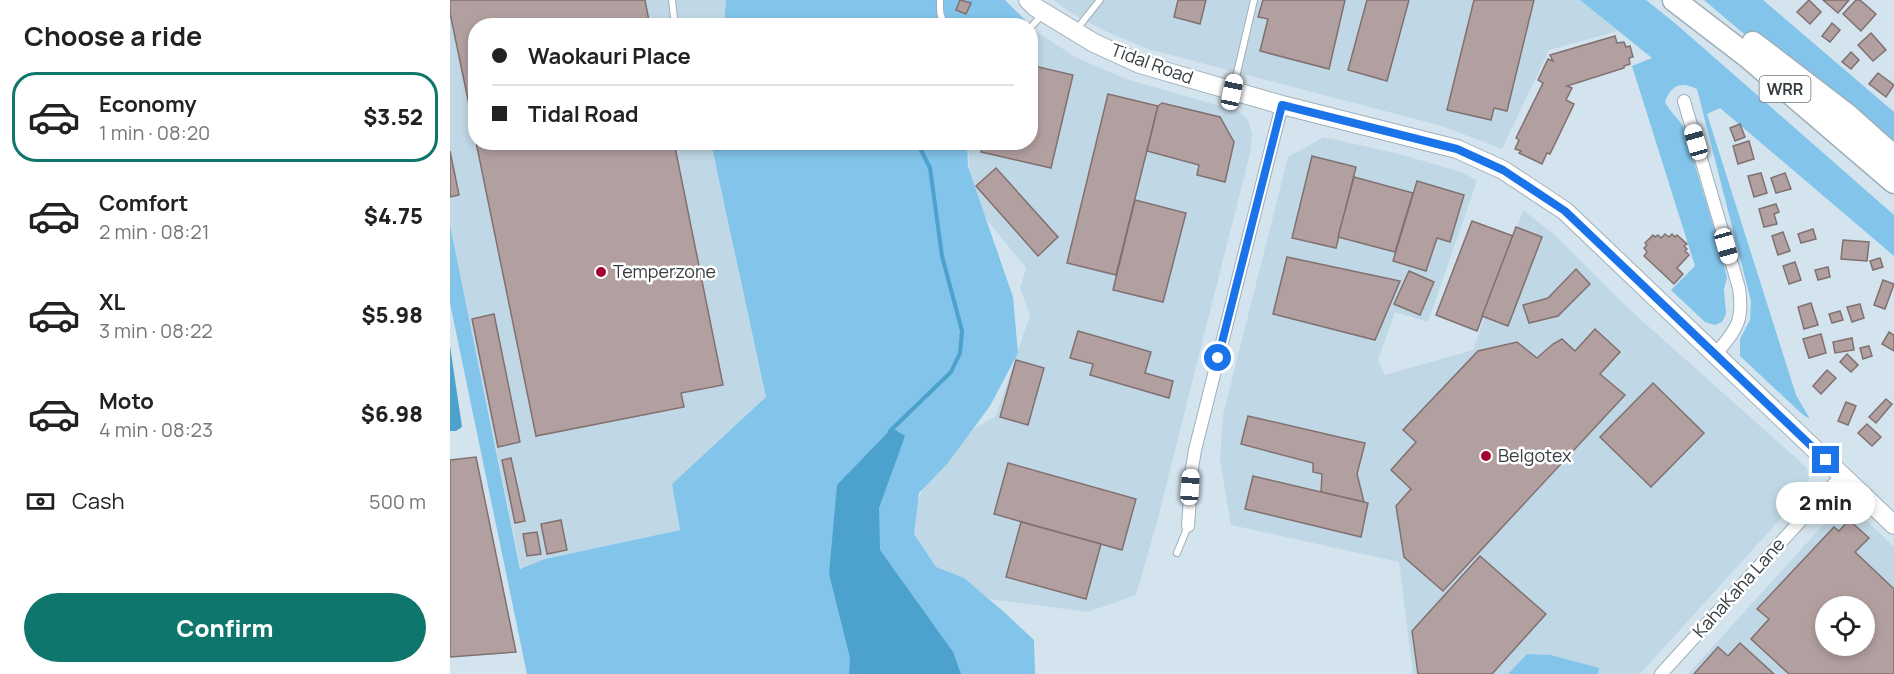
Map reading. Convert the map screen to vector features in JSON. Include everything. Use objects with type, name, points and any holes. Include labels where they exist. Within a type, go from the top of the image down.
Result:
[{"type":"highway","name":"WRR","points":[[1674,0],[1747,56],[1894,183]]},
{"type":"highway","name":"WRR","points":[[1697,0],[1847,115],[1894,157]]},
{"type":"main road","name":"Tidal Road","points":[[1028,0],[1094,43],[1140,64],[1232,92],[1457,149],[1503,170],[1565,211],[1894,525]]},
{"type":"street","points":[[1684,101],[1739,288],[1741,311],[1736,329],[1715,355]]},
{"type":"street","points":[[1188,526],[1195,450],[1282,105]]},
{"type":"street","name":"KahaKaha Lane","points":[[1661,674],[1842,475]]},
{"type":"lane","points":[[672,0],[674,18]]},
{"type":"lane","points":[[940,0],[941,18]]},
{"type":"lane","points":[[1076,31],[1100,0]]},
{"type":"lane","points":[[1232,92],[1254,0]]},
{"type":"lane","points":[[1038,20],[1045,13]]},
{"type":"lane","points":[[1177,553],[1188,526]]},
{"type":"shaded area","points":[[450,0],[726,0],[725,18],[468,18],[468,150],[713,150],[766,397],[672,484],[680,530],[545,559],[521,569],[450,225]]},
{"type":"shaded area","points":[[726,0],[1005,0],[1023,18],[725,18]]},
{"type":"shaded area","points":[[1053,0],[1580,0],[1618,31],[1549,50],[1502,149],[1442,126],[1148,49],[1107,32],[1071,13]]},
{"type":"shaded area","points":[[1580,0],[1646,0],[1894,215],[1894,256],[1720,108],[1707,114],[1796,395],[1810,419],[1740,356],[1740,339],[1750,320],[1751,301],[1697,89],[1686,85],[1674,88],[1665,102],[1683,126],[1720,248],[1727,278],[1724,289],[1726,314],[1722,322],[1715,325],[1705,322],[1671,290],[1695,266],[1632,66],[1652,58]]},
{"type":"shaded area","points":[[1704,0],[1763,0],[1894,112],[1894,161]]},
{"type":"shaded area","points":[[1038,32],[1075,57],[1126,79],[1238,111],[1248,120],[1252,133],[1251,149],[1157,522],[1136,595],[1088,612],[945,593],[898,545],[942,447],[996,416],[1030,315],[1020,288],[1026,268],[967,195],[968,150],[1038,150]]},
{"type":"shaded area","points":[[1324,137],[1403,155],[1464,173],[1477,181],[1428,322],[1395,312],[1378,360],[1385,375],[1473,350],[1523,210],[1556,236],[1628,308],[1807,468],[1809,481],[1804,493],[1640,674],[1598,674],[1598,668],[1551,655],[1527,654],[1508,674],[1413,674],[1399,562],[1231,525],[1220,460],[1223,415],[1288,157]]},
{"type":"shaded area","points":[[713,150],[967,150],[968,167],[1013,297],[1018,353],[990,406],[947,464],[919,493],[914,534],[936,567],[964,578],[1034,640],[1035,674],[527,674],[450,303],[450,225],[520,569],[545,559],[680,530],[672,484],[766,397]]},
{"type":"shaded area","points":[[450,346],[462,427],[456,431],[450,431]]},
{"type":"shaded area","points":[[892,428],[905,436],[879,508],[880,550],[953,652],[961,674],[849,674],[850,658],[829,574],[837,485]]},
{"type":"shaded area","points":[[1847,511],[1862,516],[1894,547],[1894,674],[1688,674],[1832,515]]},
{"type":"shaded area","points":[[1527,654],[1551,655],[1599,668],[1598,674],[1508,674]]},
{"type":"building","points":[[450,0],[645,0],[648,18],[468,18],[468,100],[450,13]]},
{"type":"building","points":[[960,0],[971,3],[966,14],[956,10]]},
{"type":"building","points":[[1178,0],[1206,0],[1200,24],[1174,17]]},
{"type":"building","points":[[1263,0],[1345,0],[1329,69],[1260,51],[1268,19],[1258,17]]},
{"type":"building","points":[[1367,0],[1409,0],[1387,81],[1348,70]]},
{"type":"building","points":[[1474,0],[1534,0],[1507,111],[1494,108],[1491,120],[1447,110]]},
{"type":"building","points":[[1809,0],[1821,12],[1810,24],[1797,12]]},
{"type":"building","points":[[1823,0],[1849,0],[1838,13]]},
{"type":"building","points":[[1856,0],[1860,0],[1876,14],[1861,31],[1843,14]]},
{"type":"building","points":[[1832,23],[1840,30],[1830,42],[1822,36]]},
{"type":"building","points":[[1871,33],[1886,50],[1873,61],[1858,45]]},
{"type":"building","points":[[1615,36],[1617,43],[1624,42],[1626,47],[1630,46],[1633,57],[1629,58],[1630,64],[1567,86],[1572,88],[1566,100],[1574,104],[1550,154],[1547,153],[1542,164],[1519,153],[1521,151],[1515,149],[1519,140],[1516,138],[1543,83],[1538,80],[1548,59],[1553,61],[1550,55]]},
{"type":"building","points":[[1851,52],[1859,60],[1851,69],[1842,62]]},
{"type":"building","points":[[1038,67],[1073,75],[1051,168],[981,152],[981,150],[1038,150]]},
{"type":"building","points":[[1878,73],[1894,85],[1886,97],[1869,84]]},
{"type":"building","points":[[1108,94],[1158,106],[1116,275],[1067,263]]},
{"type":"building","points":[[1162,103],[1220,117],[1234,142],[1225,182],[1197,175],[1199,165],[1147,151],[1158,106]]},
{"type":"building","points":[[1740,124],[1745,137],[1735,141],[1730,128]]},
{"type":"building","points":[[1749,141],[1754,159],[1738,164],[1733,146]]},
{"type":"building","name":"Temperzone","points":[[478,150],[676,150],[723,385],[681,393],[684,407],[536,436]]},
{"type":"building","points":[[450,151],[459,195],[450,197]]},
{"type":"building","points":[[1312,156],[1356,167],[1336,248],[1292,238]]},
{"type":"building","points":[[996,168],[1058,237],[1038,256],[976,186]]},
{"type":"building","points":[[1761,173],[1767,193],[1754,197],[1748,176]]},
{"type":"building","points":[[1785,173],[1791,189],[1776,193],[1771,178]]},
{"type":"building","points":[[1354,177],[1413,193],[1395,252],[1338,237]]},
{"type":"building","points":[[1417,181],[1464,195],[1450,242],[1437,238],[1426,271],[1393,261]]},
{"type":"building","points":[[1135,200],[1186,213],[1163,302],[1113,290]]},
{"type":"building","points":[[1776,204],[1779,212],[1774,214],[1777,224],[1764,227],[1759,209]]},
{"type":"building","points":[[1472,221],[1513,236],[1477,331],[1436,315]]},
{"type":"building","points":[[1516,227],[1542,237],[1508,326],[1482,316]]},
{"type":"building","points":[[1813,229],[1816,239],[1801,243],[1798,234]]},
{"type":"building","points":[[1783,232],[1790,251],[1778,255],[1772,236]]},
{"type":"building","points":[[1665,234],[1669,237],[1672,234],[1675,237],[1677,235],[1687,244],[1684,246],[1689,255],[1677,268],[1683,274],[1674,284],[1644,256],[1647,252],[1644,248],[1647,245],[1645,243],[1653,235],[1661,238]]},
{"type":"building","points":[[1843,240],[1869,242],[1867,261],[1841,259]]},
{"type":"building","points":[[1287,257],[1400,281],[1375,340],[1273,314]]},
{"type":"building","points":[[1880,258],[1883,267],[1873,270],[1870,261]]},
{"type":"building","points":[[1795,262],[1801,280],[1789,284],[1783,266]]},
{"type":"building","points":[[1828,267],[1830,277],[1818,280],[1815,270]]},
{"type":"building","points":[[1576,269],[1590,284],[1558,316],[1529,323],[1523,305],[1548,298]]},
{"type":"building","points":[[1409,271],[1434,282],[1420,315],[1394,304]]},
{"type":"building","points":[[1883,280],[1894,284],[1885,309],[1874,305]]},
{"type":"building","points":[[1811,303],[1818,325],[1804,329],[1798,307]]},
{"type":"building","points":[[1860,304],[1864,318],[1852,322],[1847,307]]},
{"type":"building","points":[[1840,311],[1843,320],[1832,323],[1829,314]]},
{"type":"building","points":[[494,314],[520,442],[498,447],[472,319]]},
{"type":"building","name":"Belgotex","points":[[1595,329],[1620,352],[1600,374],[1625,395],[1443,591],[1404,557],[1396,506],[1411,489],[1391,470],[1416,442],[1403,430],[1478,351],[1517,342],[1537,358],[1562,339],[1575,351]]},
{"type":"building","points":[[1078,331],[1151,352],[1145,373],[1173,381],[1169,398],[1090,375],[1093,364],[1070,358]]},
{"type":"building","points":[[1889,332],[1894,335],[1894,351],[1882,344]]},
{"type":"building","points":[[1821,334],[1826,353],[1809,358],[1803,339]]},
{"type":"building","points":[[1852,338],[1854,350],[1835,353],[1833,342]]},
{"type":"building","points":[[1869,346],[1872,356],[1863,359],[1860,348]]},
{"type":"building","points":[[1847,354],[1858,365],[1851,372],[1840,362]]},
{"type":"building","points":[[1016,360],[1044,368],[1028,425],[1000,417]]},
{"type":"building","points":[[1827,370],[1836,378],[1821,394],[1813,386]]},
{"type":"building","points":[[1653,383],[1704,433],[1651,487],[1600,437]]},
{"type":"building","points":[[1886,399],[1892,404],[1876,423],[1869,417]]},
{"type":"building","points":[[1846,402],[1856,406],[1848,425],[1838,421]]},
{"type":"building","points":[[1248,416],[1365,443],[1357,474],[1364,502],[1321,492],[1322,474],[1313,472],[1313,463],[1241,444]]},
{"type":"building","points":[[1867,424],[1881,437],[1872,446],[1858,433]]},
{"type":"building","points":[[476,457],[516,652],[450,657],[450,460]]},
{"type":"building","points":[[511,458],[525,521],[515,523],[502,460]]},
{"type":"building","points":[[1008,463],[1136,499],[1122,550],[994,514]]},
{"type":"building","points":[[1253,476],[1368,503],[1361,537],[1245,509]]},
{"type":"building","points":[[561,520],[567,550],[547,554],[541,524]]},
{"type":"building","points":[[1849,520],[1869,538],[1855,552],[1894,589],[1894,674],[1789,674],[1751,639],[1769,619],[1757,609],[1834,527],[1839,531]]},
{"type":"building","points":[[1021,522],[1101,544],[1086,599],[1006,577]]},
{"type":"building","points":[[537,532],[541,554],[527,556],[523,534]]},
{"type":"building","points":[[1480,556],[1546,614],[1492,674],[1418,674],[1412,631]]},
{"type":"building","points":[[1740,643],[1774,674],[1694,674],[1718,647],[1728,656]]},
{"type":"waterway","points":[[890,431],[951,372],[960,353],[962,331],[942,256],[930,168],[921,150]]},
{"type":"place","name":"Temperzone","points":[[601,272]]},
{"type":"place","name":"Belgotex","points":[[1486,456]]},
{"type":"route","points":[[1218,358],[1282,105],[1457,149],[1503,170],[1543,196],[1565,211],[1826,460]]}]
